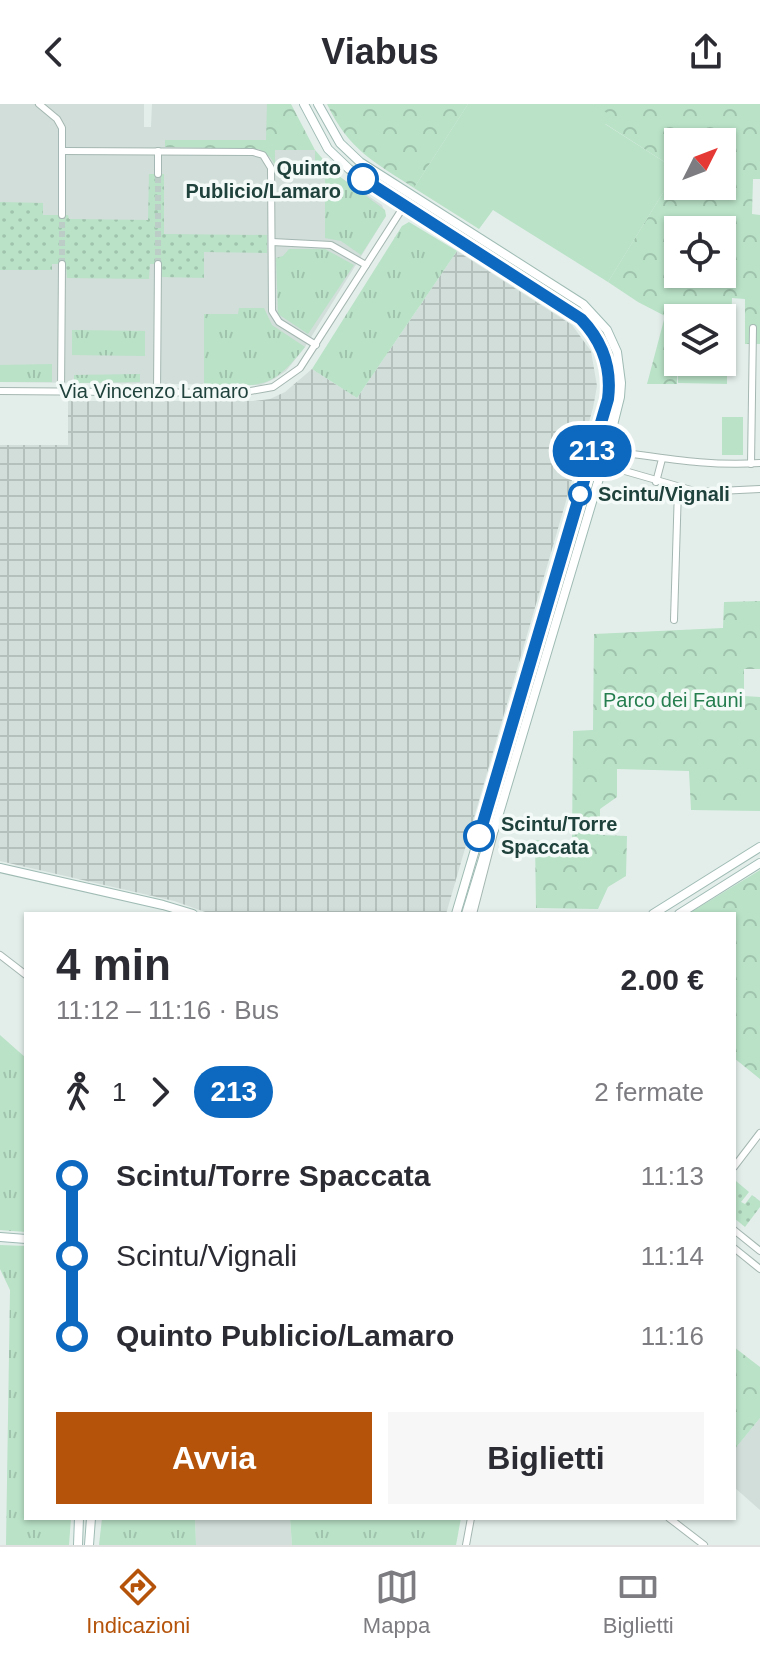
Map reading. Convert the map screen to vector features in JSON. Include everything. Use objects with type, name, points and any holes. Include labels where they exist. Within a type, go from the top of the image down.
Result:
[{"type":"street","points":[[39,104],[60,122],[62,215]]},
{"type":"street","points":[[304,104],[322,141],[337,160],[573,313],[591,330],[603,351],[610,382],[608,399],[457,912]]},
{"type":"street","points":[[318,104],[336,137],[350,154],[577,300],[607,330],[617,352],[621,387],[603,465],[467,912]]},
{"type":"street","points":[[63,151],[253,152],[263,155],[271,168],[271,307],[279,322],[316,345]]},
{"type":"street","points":[[158,151],[158,174]]},
{"type":"street","points":[[404,206],[408,200],[417,199]]},
{"type":"street","name":"Via Vincenzo Lamaro","points":[[0,391],[249,392],[269,389],[300,368],[404,206]]},
{"type":"street","points":[[272,242],[331,245],[366,265]]},
{"type":"street","points":[[61,391],[62,264]]},
{"type":"street","points":[[157,392],[158,264]]},
{"type":"street","points":[[751,464],[753,328]]},
{"type":"street","points":[[142,392],[142,401]]},
{"type":"street","points":[[593,449],[700,464],[760,463]]},
{"type":"street","points":[[656,482],[662,459]]},
{"type":"street","points":[[590,461],[698,492],[760,489]]},
{"type":"street","points":[[674,620],[678,488]]},
{"type":"street","points":[[474,912],[494,841],[494,830]]},
{"type":"street","points":[[656,912],[760,847]]},
{"type":"street","points":[[682,912],[760,863]]},
{"type":"street","points":[[0,868],[186,912]]},
{"type":"street","points":[[0,955],[24,973]]},
{"type":"street","points":[[736,1164],[760,1133]]},
{"type":"street","points":[[736,1232],[760,1251]]},
{"type":"street","points":[[0,1237],[24,1239]]},
{"type":"street","points":[[736,1250],[760,1269]]},
{"type":"street","points":[[78,1545],[79,1520]]},
{"type":"street","points":[[89,1545],[91,1520]]},
{"type":"street","points":[[466,1545],[471,1520]]},
{"type":"street","points":[[672,1520],[704,1545]]},
{"type":"shaded area","points":[[0,104],[144,104],[144,127],[151,127],[152,104],[267,104],[267,140],[275,150],[315,150],[315,166],[325,167],[382,205],[386,216],[305,347],[286,371],[261,385],[0,382]]},
{"type":"shaded area","points":[[457,251],[572,325],[591,351],[597,386],[593,408],[447,912],[205,912],[174,901],[0,861],[0,445],[68,445],[68,401],[270,399],[285,392],[312,369],[357,398]]},
{"type":"shaded area","points":[[760,1418],[760,1510],[736,1489],[736,1448]]},
{"type":"shaded area","points":[[195,1520],[290,1520],[292,1545],[196,1545]]},
{"type":"green space","points":[[267,104],[291,104],[315,150],[275,150],[275,165],[259,149],[165,147],[165,140],[266,140]]},
{"type":"green space","points":[[327,104],[468,104],[414,188],[353,144]]},
{"type":"green space","points":[[468,104],[593,104],[610,115],[605,124],[664,162],[664,191],[608,282],[493,210],[479,229],[414,188]]},
{"type":"green space","points":[[593,104],[760,104],[760,179],[753,179],[752,214],[760,215],[760,344],[745,344],[745,299],[732,298],[732,304],[664,304],[664,315],[608,282],[664,191],[664,200],[736,200],[736,128],[664,128],[664,162],[604,123]]},
{"type":"green space","points":[[315,150],[336,174],[385,210],[386,216],[361,255],[341,241],[325,238],[325,168],[315,167]]},
{"type":"green space","points":[[149,174],[164,174],[164,234],[267,235],[267,253],[204,252],[204,278],[161,277],[161,264],[150,264],[149,279],[67,278],[66,264],[52,264],[52,270],[0,270],[0,202],[43,203],[43,215],[68,215],[69,219],[148,220]]},
{"type":"green space","points":[[409,222],[457,251],[357,398],[312,369],[402,226]]},
{"type":"green space","points":[[289,249],[325,249],[354,265],[308,334],[278,314],[276,258]]},
{"type":"green space","points":[[239,308],[264,308],[272,325],[305,347],[282,372],[262,383],[204,385],[204,314],[238,314]]},
{"type":"green space","points":[[664,320],[664,376],[677,376],[677,384],[647,384]]},
{"type":"green space","points":[[72,330],[145,331],[145,356],[72,355]]},
{"type":"green space","points":[[52,364],[52,382],[0,382],[0,365]]},
{"type":"green space","points":[[140,374],[140,382],[74,383],[74,375]]},
{"type":"green space","points":[[678,376],[727,376],[727,384],[678,383]]},
{"type":"green space","points":[[722,417],[743,417],[743,455],[722,455]]},
{"type":"green space","name":"Parco dei Fauni","points":[[760,601],[760,669],[744,669],[744,696],[760,697],[760,811],[691,810],[689,771],[617,769],[617,797],[600,809],[600,835],[627,836],[626,876],[608,887],[598,909],[536,908],[535,840],[572,843],[573,731],[593,730],[594,634],[723,628],[724,602]]},
{"type":"green space","points":[[760,870],[760,1079],[736,1060],[736,912],[691,912]]},
{"type":"green space","points":[[0,1035],[24,1056],[24,1232],[0,1230]]},
{"type":"green space","points":[[736,1181],[749,1192],[741,1202],[745,1204],[752,1195],[760,1201],[760,1207],[745,1227],[736,1220]]},
{"type":"green space","points":[[0,1245],[24,1246],[24,1520],[71,1520],[69,1545],[6,1545],[10,1290],[0,1269]]},
{"type":"green space","points":[[736,1349],[760,1367],[760,1418],[736,1448]]},
{"type":"green space","points":[[102,1520],[195,1520],[196,1545],[99,1545]]},
{"type":"green space","points":[[290,1520],[461,1520],[456,1545],[292,1545]]},
{"type":"tunnel","points":[[158,174],[158,264]]},
{"type":"tunnel","points":[[62,215],[62,264]]},
{"type":"bus line","name":"213","points":[[363,179],[581,319],[601,347],[609,374],[608,399],[479,836]]},
{"type":"place","name":"Quinto Publicio/Lamaro","points":[[363,179]]},
{"type":"place","name":"Scintu/Vignali","points":[[580,494]]},
{"type":"place","name":"Scintu/Torre Spaccata","points":[[479,836]]}]
